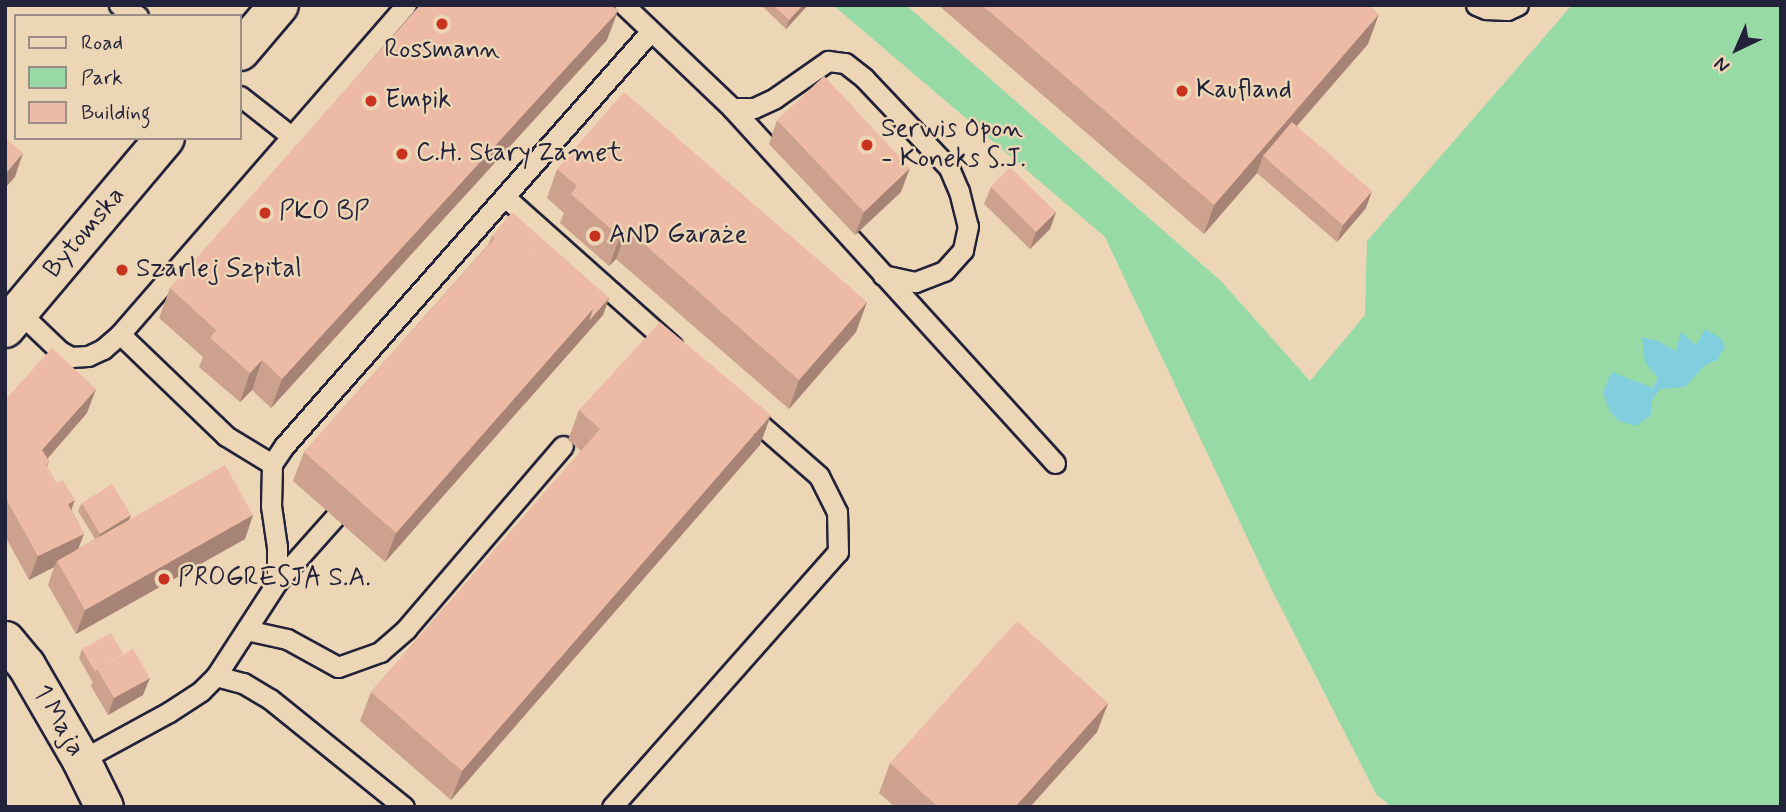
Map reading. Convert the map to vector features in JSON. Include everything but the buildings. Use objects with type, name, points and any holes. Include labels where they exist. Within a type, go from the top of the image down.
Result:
[{"type":"street","points":[[242,49],[279,5]]},
{"type":"street","name":"Bytomska","points":[[12,320],[163,140]]},
{"type":"street","name":"1 Maja","points":[[5,640],[26,666],[81,760],[104,807]]},
{"type":"lane","points":[[119,5],[135,14]]},
{"type":"lane","points":[[12,320],[71,357],[88,356],[103,349],[120,334],[406,5]]},
{"type":"lane","points":[[624,5],[650,33],[732,108],[1055,463]]},
{"type":"lane","points":[[1476,5],[1507,10],[1518,5]]},
{"type":"lane","points":[[277,582],[277,547],[271,506],[272,464],[285,445],[650,33]]},
{"type":"lane","points":[[732,108],[754,108],[775,98],[828,61],[845,63],[864,78],[948,168],[959,191],[968,226],[963,250],[944,271],[915,282],[883,275]]},
{"type":"lane","points":[[242,98],[291,136]]},
{"type":"lane","points":[[505,197],[683,355]]},
{"type":"lane","points":[[120,334],[226,436],[272,464]]},
{"type":"lane","points":[[612,807],[838,552],[837,512],[818,476],[735,402]]},
{"type":"lane","points":[[246,630],[287,639],[338,667],[380,652],[406,629],[563,446]]},
{"type":"lane","points":[[81,760],[169,712],[201,691],[216,676],[277,582],[334,518]]},
{"type":"lane","points":[[216,676],[243,683],[270,699],[404,807]]},
{"type":"green space","points":[[833,5],[906,5],[1221,281],[1310,381],[1365,315],[1367,241],[1572,5],[1781,5],[1781,807],[1392,807],[1376,794],[1270,586],[1105,237]]},
{"type":"water","points":[[1705,329],[1722,339],[1725,347],[1717,360],[1705,365],[1685,387],[1660,389],[1652,400],[1651,415],[1636,426],[1619,421],[1610,412],[1603,392],[1612,372],[1653,388],[1658,378],[1645,362],[1642,337],[1658,341],[1676,351],[1681,332],[1696,345]]},
{"type":"place","name":"Rossmann","points":[[442,24]]},
{"type":"place","name":"Kaufland","points":[[1182,91]]},
{"type":"place","name":"Empik","points":[[371,101]]},
{"type":"place","name":"Serwis Opon - Koneks S.J.","points":[[867,145]]},
{"type":"place","name":"C.H. Stary Zamet","points":[[402,154]]},
{"type":"place","name":"PKO BP","points":[[265,213]]},
{"type":"place","name":"AND Garaże","points":[[595,236]]},
{"type":"place","name":"Szarlej Szpital","points":[[122,270]]},
{"type":"place","name":"PROGRESJA S.A.","points":[[164,579]]}]
